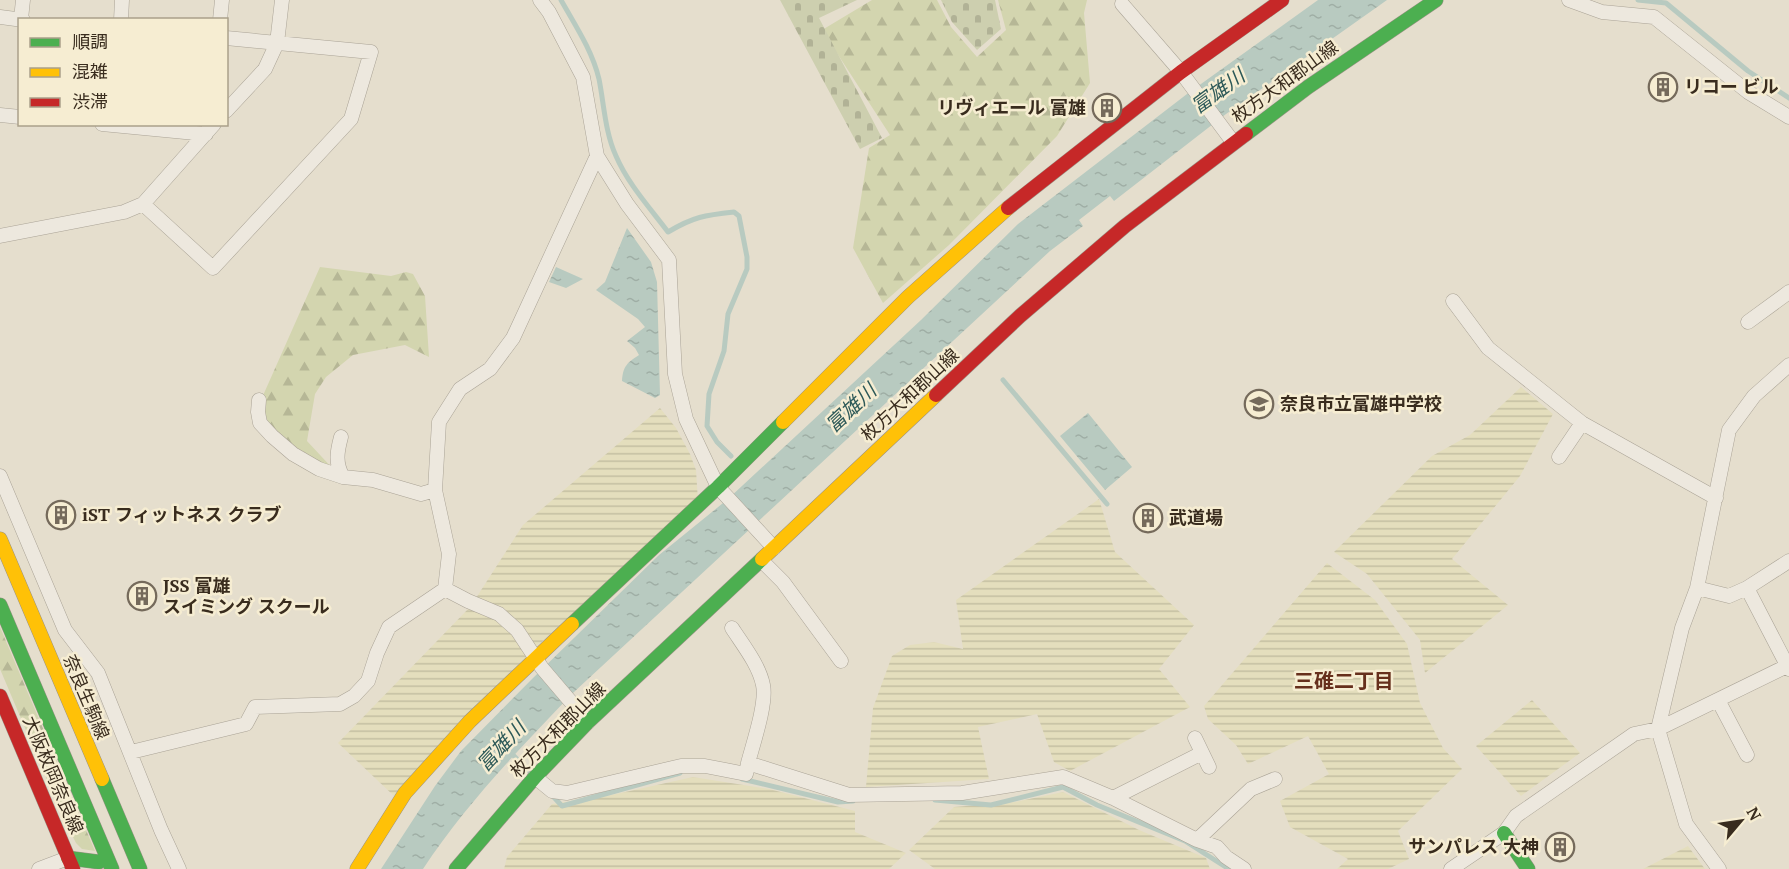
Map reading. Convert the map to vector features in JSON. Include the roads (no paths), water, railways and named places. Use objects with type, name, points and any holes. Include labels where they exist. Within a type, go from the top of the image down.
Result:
[{"type":"main road","points":[[357,869],[405,793],[470,721],[539,664],[908,297],[982,230],[1181,72],[1282,0]]},
{"type":"main road","name":"枚方大和郡山線","points":[[456,869],[535,777],[588,722],[762,561],[1020,316],[1125,226],[1233,142],[1308,87],[1436,0]]},
{"type":"main road","name":"奈良生駒線","points":[[0,539],[140,869]]},
{"type":"main road","points":[[0,605],[112,869]]},
{"type":"main road","name":"大阪枚岡奈良線","points":[[0,696],[71,863]]},
{"type":"main road","points":[[1504,833],[1528,869]]},
{"type":"main road","points":[[71,863],[99,862]]},
{"type":"street","points":[[22,18],[23,0]]},
{"type":"street","points":[[121,18],[122,0]]},
{"type":"street","points":[[220,18],[222,0]]},
{"type":"street","points":[[228,109],[265,69],[277,43],[282,0]]},
{"type":"street","points":[[540,0],[549,12],[583,77],[597,156],[627,204],[669,260],[675,374],[686,419],[718,487],[774,548]]},
{"type":"street","points":[[1569,0],[1602,12],[1654,17],[1748,92],[1789,117]]},
{"type":"street","points":[[1602,12],[1612,0]]},
{"type":"street","points":[[1122,4],[1181,72],[1233,142]]},
{"type":"street","points":[[0,17],[18,19]]},
{"type":"street","points":[[143,204],[213,268],[351,119],[371,52],[228,38]]},
{"type":"street","points":[[0,115],[18,117]]},
{"type":"street","points":[[145,126],[210,129]]},
{"type":"street","points":[[0,236],[124,212],[143,204],[210,129]]},
{"type":"street","points":[[131,752],[246,724],[255,707],[340,704],[354,696],[368,681],[389,627],[445,589],[449,554],[435,490],[439,422],[460,389],[490,369],[513,338],[597,156]]},
{"type":"street","points":[[1748,322],[1789,292]]},
{"type":"street","points":[[1453,301],[1488,348],[1582,423],[1716,498]]},
{"type":"street","points":[[1719,869],[1686,824],[1658,729],[1682,628],[1697,588],[1729,430],[1754,396],[1789,365]]},
{"type":"street","points":[[259,400],[260,423],[293,454],[319,469],[343,477],[373,480],[421,494],[435,490]]},
{"type":"street","points":[[1559,457],[1582,423]]},
{"type":"street","points":[[341,437],[336,456],[343,477]]},
{"type":"street","points":[[0,476],[64,630],[98,673],[179,869]]},
{"type":"street","points":[[762,561],[783,582],[842,661]]},
{"type":"street","points":[[1697,588],[1729,596],[1747,588],[1789,561]]},
{"type":"street","points":[[1450,869],[1504,833],[1516,816],[1634,734],[1658,729],[1788,667],[1747,588]]},
{"type":"street","points":[[445,589],[499,614],[517,630],[539,664],[588,722]]},
{"type":"street","points":[[535,777],[552,791],[567,793],[681,765],[705,766],[746,774],[763,704],[764,686],[753,660],[732,628]]},
{"type":"street","points":[[1718,700],[1747,755]]},
{"type":"street","points":[[1195,738],[1209,767]]},
{"type":"street","points":[[1113,798],[1202,753]]},
{"type":"street","points":[[748,763],[849,795],[962,793],[1063,777],[1113,798],[1197,840],[1217,847],[1226,857],[1244,869]]},
{"type":"street","points":[[1197,840],[1251,789],[1275,778]]},
{"type":"street","points":[[39,869],[71,863]]},
{"type":"water","name":"富雄川","points":[[1318,0],[1387,0],[1226,114],[1114,201],[1110,196],[1079,220],[1083,226],[1050,251],[574,692],[475,799],[423,869],[381,869],[435,786],[461,751],[659,555],[728,499],[921,320],[1018,224],[1187,94]]},
{"type":"water","points":[[627,228],[651,262],[657,282],[660,395],[655,398],[622,381],[626,365],[639,355],[627,341],[645,327],[638,319],[596,290],[605,282]]},
{"type":"water","points":[[556,267],[583,279],[566,288],[549,282]]},
{"type":"water","points":[[1088,413],[1132,467],[1105,490],[1060,436]]},
{"type":"waterway","points":[[561,0],[583,38],[596,68],[607,128],[616,156],[633,186],[668,232],[692,220],[707,216],[734,212],[739,216],[747,269],[728,314],[724,351],[709,394],[707,426],[717,442],[731,456]]},
{"type":"waterway","points":[[1638,0],[1666,3],[1748,71],[1789,98]]},
{"type":"waterway","points":[[1003,380],[1107,504]]},
{"type":"waterway","name":"富雄川","points":[[508,750],[531,773]]},
{"type":"waterway","points":[[550,793],[562,806],[680,773]]},
{"type":"waterway","points":[[742,779],[838,802],[853,801]]},
{"type":"waterway","points":[[935,800],[991,805],[1063,787],[1097,805],[1185,841],[1229,869]]},
{"type":"place","name":"リコー ビル","points":[[1663,87]]},
{"type":"place","name":"リヴィエール 富雄","points":[[1107,108]]},
{"type":"place","name":"奈良市立富雄中学校","points":[[1259,404]]},
{"type":"place","name":"iST フィットネス クラブ","points":[[61,515]]},
{"type":"place","name":"武道場","points":[[1148,518]]},
{"type":"place","name":"JSS 富雄 スイミング スクール","points":[[142,596]]},
{"type":"place","name":"サンパレス 大神","points":[[1560,847]]},
{"type":"district","name":"三碓二丁目","points":[[1344,681]]}]
